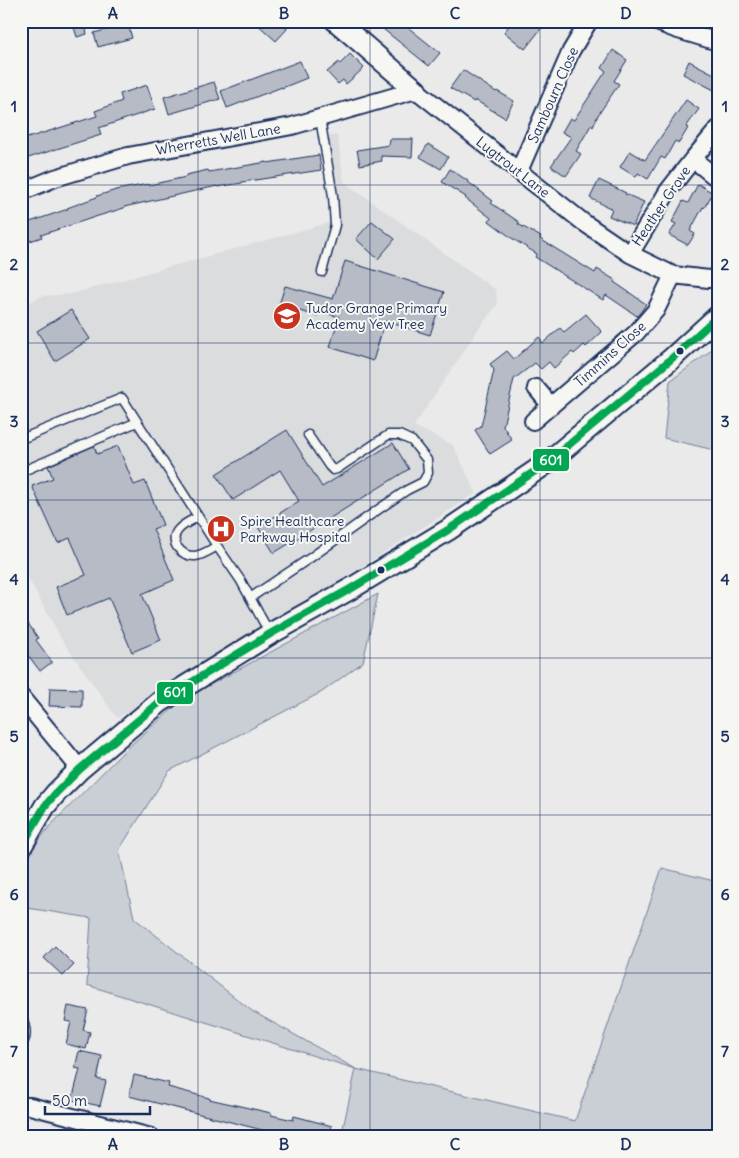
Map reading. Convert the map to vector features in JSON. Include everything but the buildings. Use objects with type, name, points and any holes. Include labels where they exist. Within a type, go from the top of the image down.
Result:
[{"type":"street","name":"Lugtrout Lane","points":[[336,21],[416,90],[583,222],[630,254],[673,275],[709,280]]},
{"type":"street","name":"Sambourn Close","points":[[519,171],[571,51],[589,21]]},
{"type":"street","points":[[654,21],[718,42]]},
{"type":"street","name":"Wherretts Well Lane","points":[[21,192],[55,178],[128,156],[292,126],[416,90]]},
{"type":"street","name":"Heather Grove","points":[[630,254],[668,190],[718,129]]},
{"type":"street","name":"Heather Grove","points":[[693,159],[714,176]]},
{"type":"street","name":"Timmins Close","points":[[533,421],[636,333],[656,310],[673,275]]},
{"type":"street","points":[[21,847],[45,806],[80,769],[160,702],[270,634],[352,588],[448,530],[547,463],[670,360],[718,316]]},
{"type":"street","points":[[536,388],[551,406]]},
{"type":"street","points":[[21,697],[80,769]]},
{"type":"street","points":[[21,1106],[30,1106],[120,1133],[151,1137]]},
{"type":"lane","points":[[320,118],[333,196],[335,225],[322,272]]},
{"type":"lane","points":[[21,439],[122,398],[241,581],[270,634]]},
{"type":"lane","points":[[21,466],[23,471],[137,422]]},
{"type":"lane","points":[[250,598],[310,558],[379,508],[423,482],[428,473],[427,460],[412,441],[399,435],[388,435],[333,470],[308,434]]},
{"type":"lane","points":[[198,517],[177,530],[175,544],[178,550],[187,555],[195,556],[217,546]]},
{"type":"lane","points":[[21,1014],[26,1037],[21,1046]]},
{"type":"shaded area","points":[[337,135],[344,182],[496,290],[497,305],[479,328],[414,426],[453,445],[476,493],[267,628],[117,718],[62,640],[21,565],[21,307],[42,296],[71,294],[339,220],[325,137]]},
{"type":"shaded area","points":[[718,342],[718,451],[664,438],[670,381],[707,354]]},
{"type":"shaded area","points":[[378,594],[363,662],[322,692],[169,771],[119,850],[134,918],[252,1011],[356,1069],[87,985],[91,918],[21,907],[21,886],[32,850],[49,827],[126,749],[184,699]]},
{"type":"shaded area","points":[[662,868],[718,882],[718,1137],[341,1137],[356,1069],[575,1121]]},
{"type":"transit line","name":"601","points":[[21,847],[45,806],[56,793],[80,769],[160,702],[270,634],[352,588],[448,530],[547,463],[670,360],[718,316]]},
{"type":"place","name":"Tudor Grange Primary Academy Yew Tree","points":[[287,316]]},
{"type":"place","name":"Spire Healthcare Parkway Hospital","points":[[221,529]]}]
